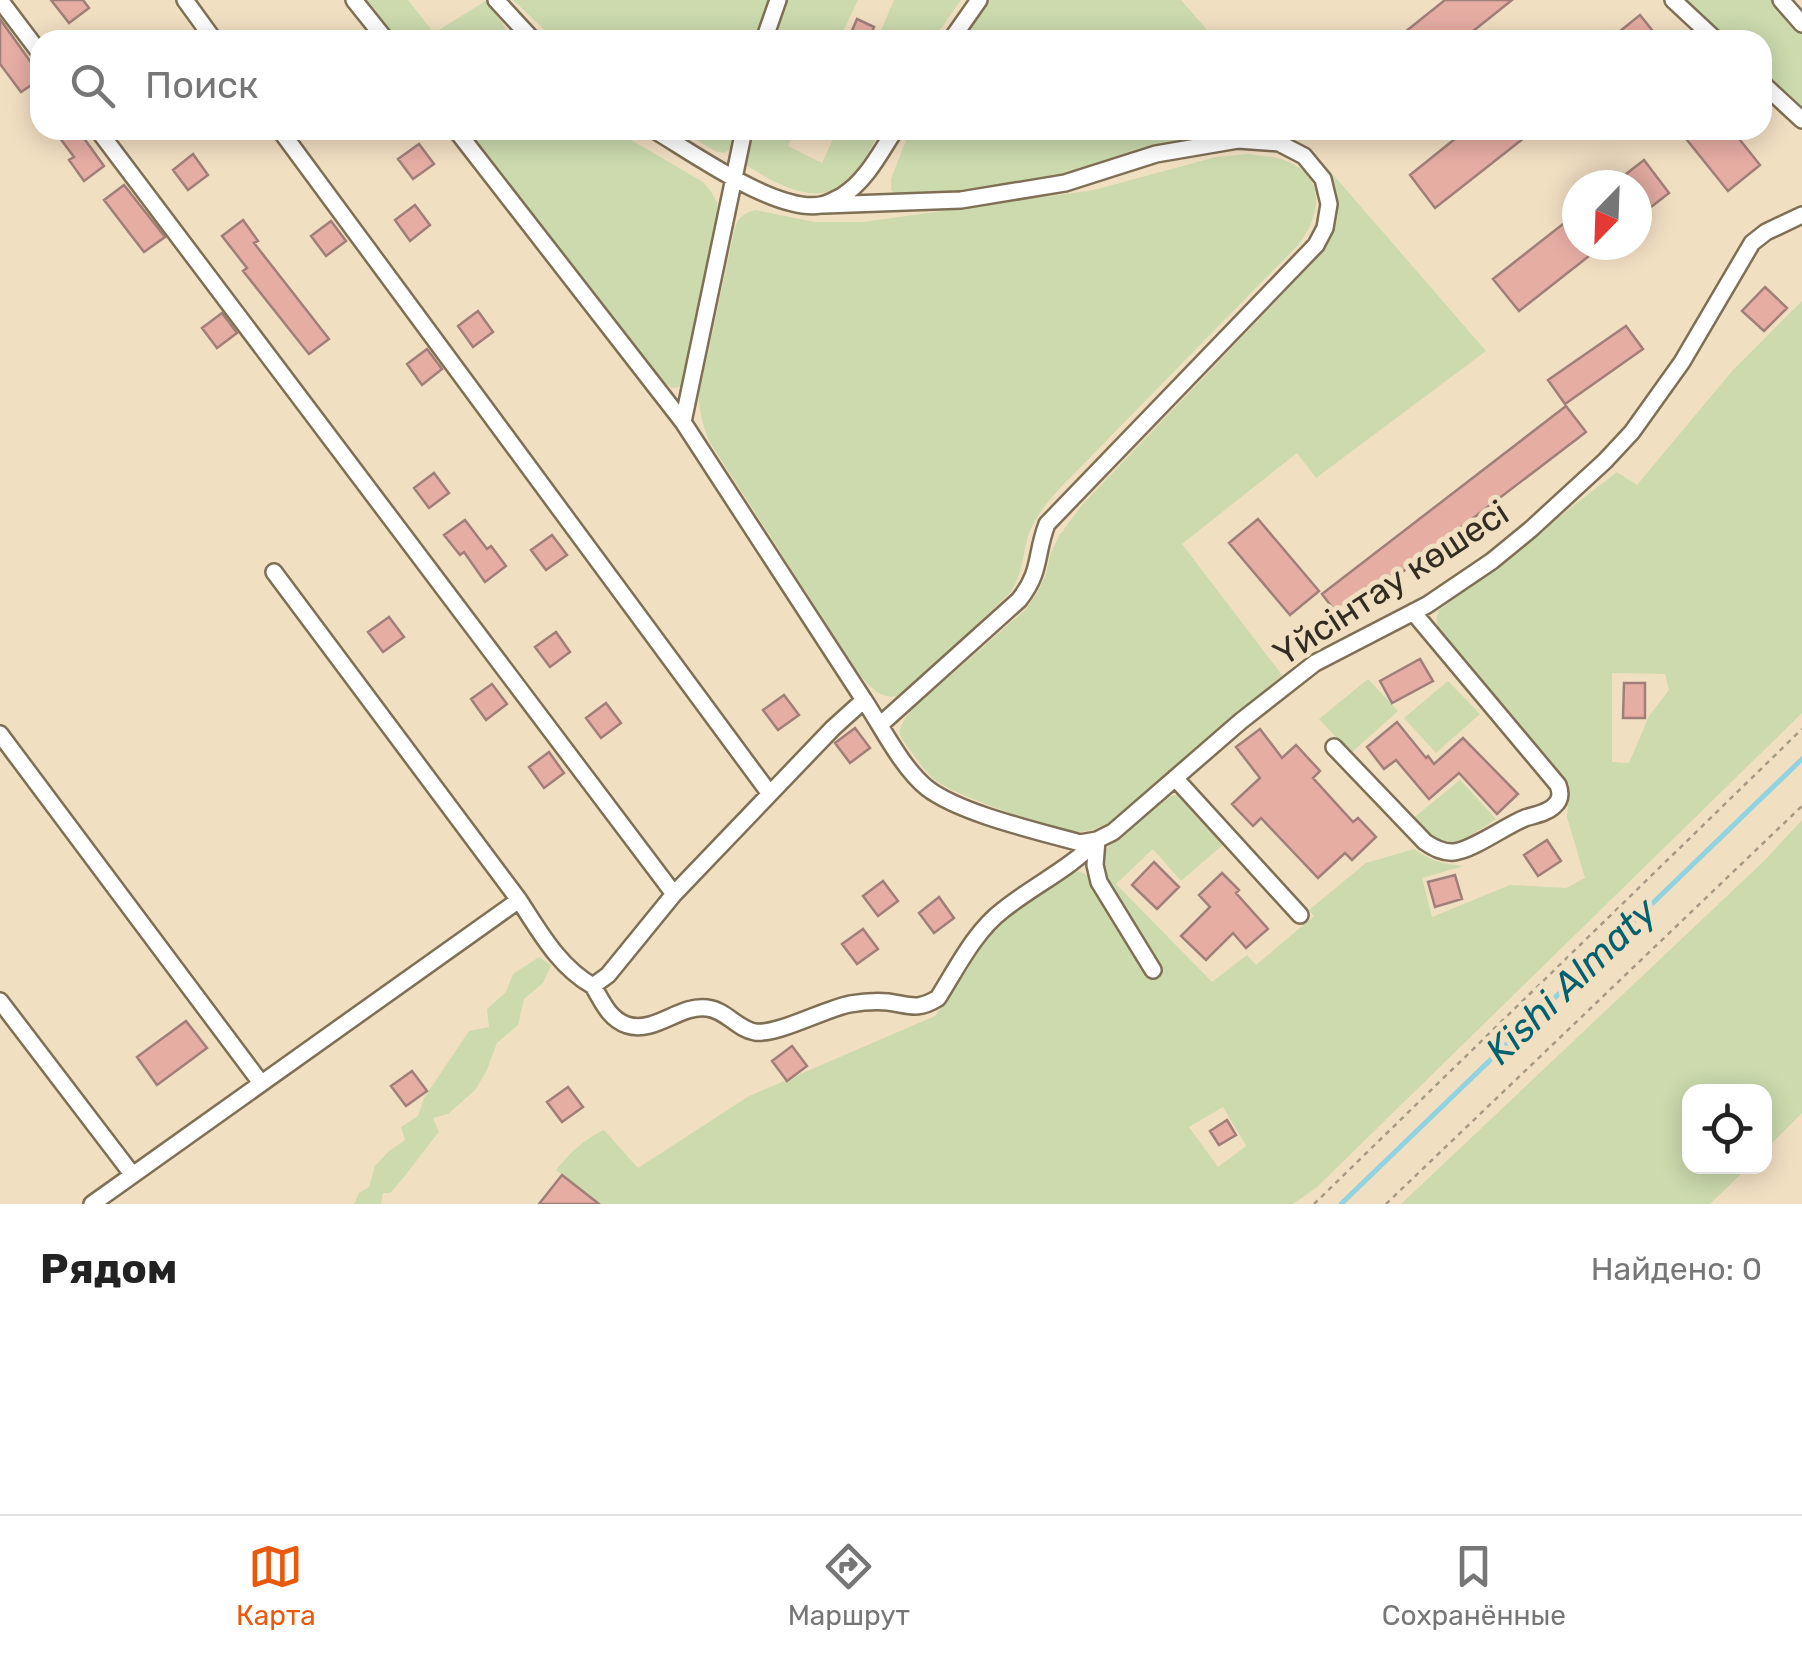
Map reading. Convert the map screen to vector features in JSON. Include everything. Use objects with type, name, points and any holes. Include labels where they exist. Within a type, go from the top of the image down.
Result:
[{"type":"street","points":[[0,0],[30,40]]},
{"type":"street","points":[[184,0],[206,30]]},
{"type":"street","points":[[354,0],[378,30]]},
{"type":"street","points":[[496,0],[524,30]]},
{"type":"street","points":[[768,30],[778,0]]},
{"type":"street","points":[[958,30],[979,0]]},
{"type":"street","points":[[1673,0],[1705,30]]},
{"type":"street","points":[[1781,0],[1802,24]]},
{"type":"street","points":[[1772,92],[1802,120]]},
{"type":"street","points":[[106,140],[674,894]]},
{"type":"street","points":[[287,140],[770,794]]},
{"type":"street","points":[[464,140],[683,422],[908,768],[928,788],[956,804],[1080,843],[1096,840],[1099,882],[1153,970]]},
{"type":"street","points":[[671,140],[781,200],[805,205],[962,200],[1066,183],[1156,154],[1238,140],[1278,143],[1304,156],[1324,178],[1329,204],[1325,228],[1316,245],[1048,524],[1040,542],[1038,566],[1019,600],[880,726]]},
{"type":"street","points":[[683,422],[742,140]]},
{"type":"street","points":[[824,205],[846,194],[866,174],[888,140]]},
{"type":"street","name":"Үйсінтау көшесі","points":[[593,986],[608,1011],[631,1027],[706,1008],[752,1032],[768,1032],[853,1003],[886,1002],[913,1008],[938,998],[1000,911],[1081,857],[1096,840],[1113,832],[1315,663],[1413,612],[1492,561],[1532,529],[1632,432],[1682,362],[1752,243],[1802,215]]},
{"type":"street","points":[[274,572],[551,948],[578,978],[593,986],[608,976],[674,894],[864,700]]},
{"type":"street","points":[[1334,747],[1425,842],[1447,852],[1458,852],[1546,811],[1560,798],[1558,784],[1413,612]]},
{"type":"street","points":[[0,734],[262,1083]]},
{"type":"street","points":[[1175,778],[1300,915]]},
{"type":"street","points":[[92,1204],[519,900]]},
{"type":"street","points":[[0,1001],[132,1174]]},
{"type":"path","points":[[1314,1204],[1802,730]]},
{"type":"path","points":[[1386,1204],[1802,806]]},
{"type":"green space","points":[[363,0],[408,0],[432,30],[386,30]]},
{"type":"green space","points":[[487,0],[506,30],[439,30]]},
{"type":"green space","points":[[513,0],[771,0],[761,30],[544,30]]},
{"type":"green space","points":[[782,0],[858,0],[844,30],[773,30]]},
{"type":"green space","points":[[894,0],[961,0],[940,30],[881,30]]},
{"type":"green space","points":[[990,0],[1181,0],[1207,30],[970,30]]},
{"type":"green space","points":[[1687,0],[1772,0],[1802,34],[1802,109],[1772,81],[1772,30],[1716,30]]},
{"type":"green space","points":[[472,140],[631,140],[703,182],[712,193],[718,217],[681,387],[672,388],[658,378]]},
{"type":"green space","points":[[697,140],[736,140],[734,147],[717,152]]},
{"type":"green space","points":[[746,140],[791,140],[788,146],[822,163],[832,140],[875,140],[857,171],[831,191],[788,188],[743,160]]},
{"type":"green space","points":[[906,140],[1184,140],[1054,177],[1002,187],[898,197],[891,190],[891,179]]},
{"type":"green space","points":[[1248,154],[1277,158],[1296,166],[1313,184],[1316,207],[1299,244],[1051,498],[1031,529],[1010,593],[902,695],[888,696],[876,691],[856,670],[709,441],[703,424],[699,395],[738,221],[755,210],[815,222],[863,222],[1094,190],[1216,157]]},
{"type":"green space","points":[[1323,163],[1486,351],[1316,478],[1297,453],[1182,544],[1282,675],[1109,823],[1091,830],[1068,831],[983,803],[935,780],[902,738],[903,722],[911,710],[1025,610],[1046,575],[1059,536],[1082,505],[1319,256],[1333,232],[1338,211]]},
{"type":"green space","points":[[1802,301],[1802,713],[1317,1187],[1293,1204],[600,1204],[556,1170],[578,1147],[604,1130],[638,1168],[749,1096],[935,1016],[1000,920],[1051,881],[1079,871],[1089,876],[1153,978],[1160,972],[1117,907],[1103,880],[1101,866],[1108,847],[1162,800],[1172,796],[1183,796],[1225,843],[1181,881],[1153,849],[1116,884],[1212,982],[1247,955],[1256,965],[1314,916],[1309,910],[1366,863],[1414,849],[1438,861],[1464,866],[1422,878],[1432,917],[1510,885],[1566,888],[1585,878],[1567,817],[1569,793],[1562,778],[1443,635],[1437,623],[1439,610],[1617,472],[1637,485],[1733,370]],"holes":[[[1612,673],[1665,674],[1669,690],[1649,716],[1629,763],[1612,762]],[[1223,1107],[1246,1146],[1218,1167],[1189,1127]]]},
{"type":"green space","points":[[1368,679],[1398,711],[1351,753],[1319,719]]},
{"type":"green space","points":[[1448,681],[1480,714],[1436,753],[1404,718]]},
{"type":"green space","points":[[1460,780],[1496,819],[1461,841],[1445,843],[1411,820]]},
{"type":"green space","points":[[1802,820],[1802,1113],[1772,1143],[1772,1084],[1682,1084],[1682,1174],[1741,1174],[1710,1204],[1401,1204],[1763,862]]},
{"type":"green space","points":[[539,957],[551,965],[543,983],[524,999],[518,1025],[497,1043],[475,1090],[448,1114],[433,1118],[439,1132],[390,1193],[383,1193],[381,1204],[354,1204],[359,1193],[369,1187],[375,1166],[405,1140],[401,1127],[418,1116],[424,1098],[469,1031],[489,1027],[487,1009],[506,992],[513,974]]},
{"type":"building","points":[[51,0],[83,0],[89,8],[69,23]]},
{"type":"building","points":[[1445,0],[1512,0],[1474,30],[1408,30]]},
{"type":"building","points":[[1640,15],[1652,30],[1621,30]]},
{"type":"building","points":[[0,19],[30,61],[30,86],[21,92],[0,64]]},
{"type":"building","points":[[857,19],[874,27],[873,30],[852,30]]},
{"type":"building","points":[[61,140],[85,140],[104,166],[84,181],[69,160],[74,157]]},
{"type":"building","points":[[1454,140],[1521,140],[1435,208],[1410,175]]},
{"type":"building","points":[[1687,140],[1740,140],[1760,165],[1728,191]]},
{"type":"building","points":[[419,144],[434,164],[413,179],[398,159]]},
{"type":"building","points":[[193,154],[208,175],[188,190],[173,170]]},
{"type":"building","points":[[1644,160],[1652,170],[1631,170]]},
{"type":"building","points":[[1652,171],[1669,193],[1652,206]]},
{"type":"building","points":[[124,185],[165,237],[144,252],[104,200]]},
{"type":"building","points":[[415,205],[430,225],[410,241],[395,220]]},
{"type":"building","points":[[243,220],[258,241],[254,243],[329,339],[309,354],[243,271],[247,268],[222,236]]},
{"type":"building","points":[[331,221],[346,241],[326,256],[311,236]]},
{"type":"building","points":[[1562,225],[1562,260],[1584,260],[1519,311],[1493,279]]},
{"type":"building","points":[[1765,287],[1787,308],[1764,331],[1742,311]]},
{"type":"building","points":[[478,311],[493,332],[473,347],[458,326]]},
{"type":"building","points":[[222,313],[237,333],[217,348],[202,328]]},
{"type":"building","points":[[1626,326],[1643,349],[1565,404],[1548,380]]},
{"type":"building","points":[[427,349],[442,369],[422,385],[407,364]]},
{"type":"building","points":[[1566,406],[1586,432],[1341,619],[1322,594]]},
{"type":"building","points":[[434,473],[449,493],[429,508],[414,488]]},
{"type":"building","points":[[1258,519],[1319,591],[1290,615],[1229,543]]},
{"type":"building","points":[[465,520],[506,566],[485,582],[464,552],[460,555],[444,535]]},
{"type":"building","points":[[552,535],[567,555],[546,570],[531,550]]},
{"type":"building","points":[[389,617],[404,637],[383,652],[368,632]]},
{"type":"building","points":[[556,632],[570,652],[550,667],[535,647]]},
{"type":"building","points":[[1420,659],[1433,681],[1392,703],[1380,681]]},
{"type":"building","points":[[1624,683],[1645,683],[1645,718],[1623,718]]},
{"type":"building","points":[[492,684],[507,704],[486,720],[471,699]]},
{"type":"building","points":[[784,695],[799,715],[778,730],[763,710]]},
{"type":"building","points":[[606,703],[621,723],[601,738],[586,718]]},
{"type":"building","points":[[1397,722],[1434,764],[1463,738],[1518,794],[1497,814],[1459,773],[1429,799],[1396,760],[1384,769],[1367,747]]},
{"type":"building","points":[[855,728],[870,748],[850,763],[835,743]]},
{"type":"building","points":[[1260,729],[1282,758],[1296,745],[1320,771],[1313,778],[1353,822],[1358,818],[1376,837],[1352,860],[1345,853],[1318,878],[1261,818],[1253,826],[1232,804],[1260,778],[1236,747]]},
{"type":"building","points":[[549,752],[564,773],[544,788],[529,767]]},
{"type":"building","points":[[1547,840],[1561,861],[1538,876],[1524,855]]},
{"type":"building","points":[[1154,862],[1179,887],[1157,909],[1132,885]]},
{"type":"building","points":[[1222,873],[1268,929],[1246,948],[1233,933],[1206,960],[1181,936],[1210,907],[1199,895]]},
{"type":"building","points":[[1455,875],[1462,899],[1435,907],[1428,882]]},
{"type":"building","points":[[883,881],[898,901],[878,916],[863,896]]},
{"type":"building","points":[[939,897],[954,918],[934,933],[919,913]]},
{"type":"building","points":[[863,929],[878,949],[857,964],[842,944]]},
{"type":"building","points":[[186,1021],[207,1048],[157,1085],[137,1057]]},
{"type":"building","points":[[792,1046],[807,1066],[787,1081],[772,1061]]},
{"type":"building","points":[[412,1071],[427,1091],[406,1106],[391,1086]]},
{"type":"building","points":[[568,1087],[583,1107],[562,1122],[547,1102]]},
{"type":"building","points":[[1227,1120],[1236,1135],[1219,1145],[1210,1131]]},
{"type":"building","points":[[562,1175],[599,1204],[539,1204]]},
{"type":"waterway","name":"Kіshі Almaty","points":[[1341,1204],[1802,759]]}]
